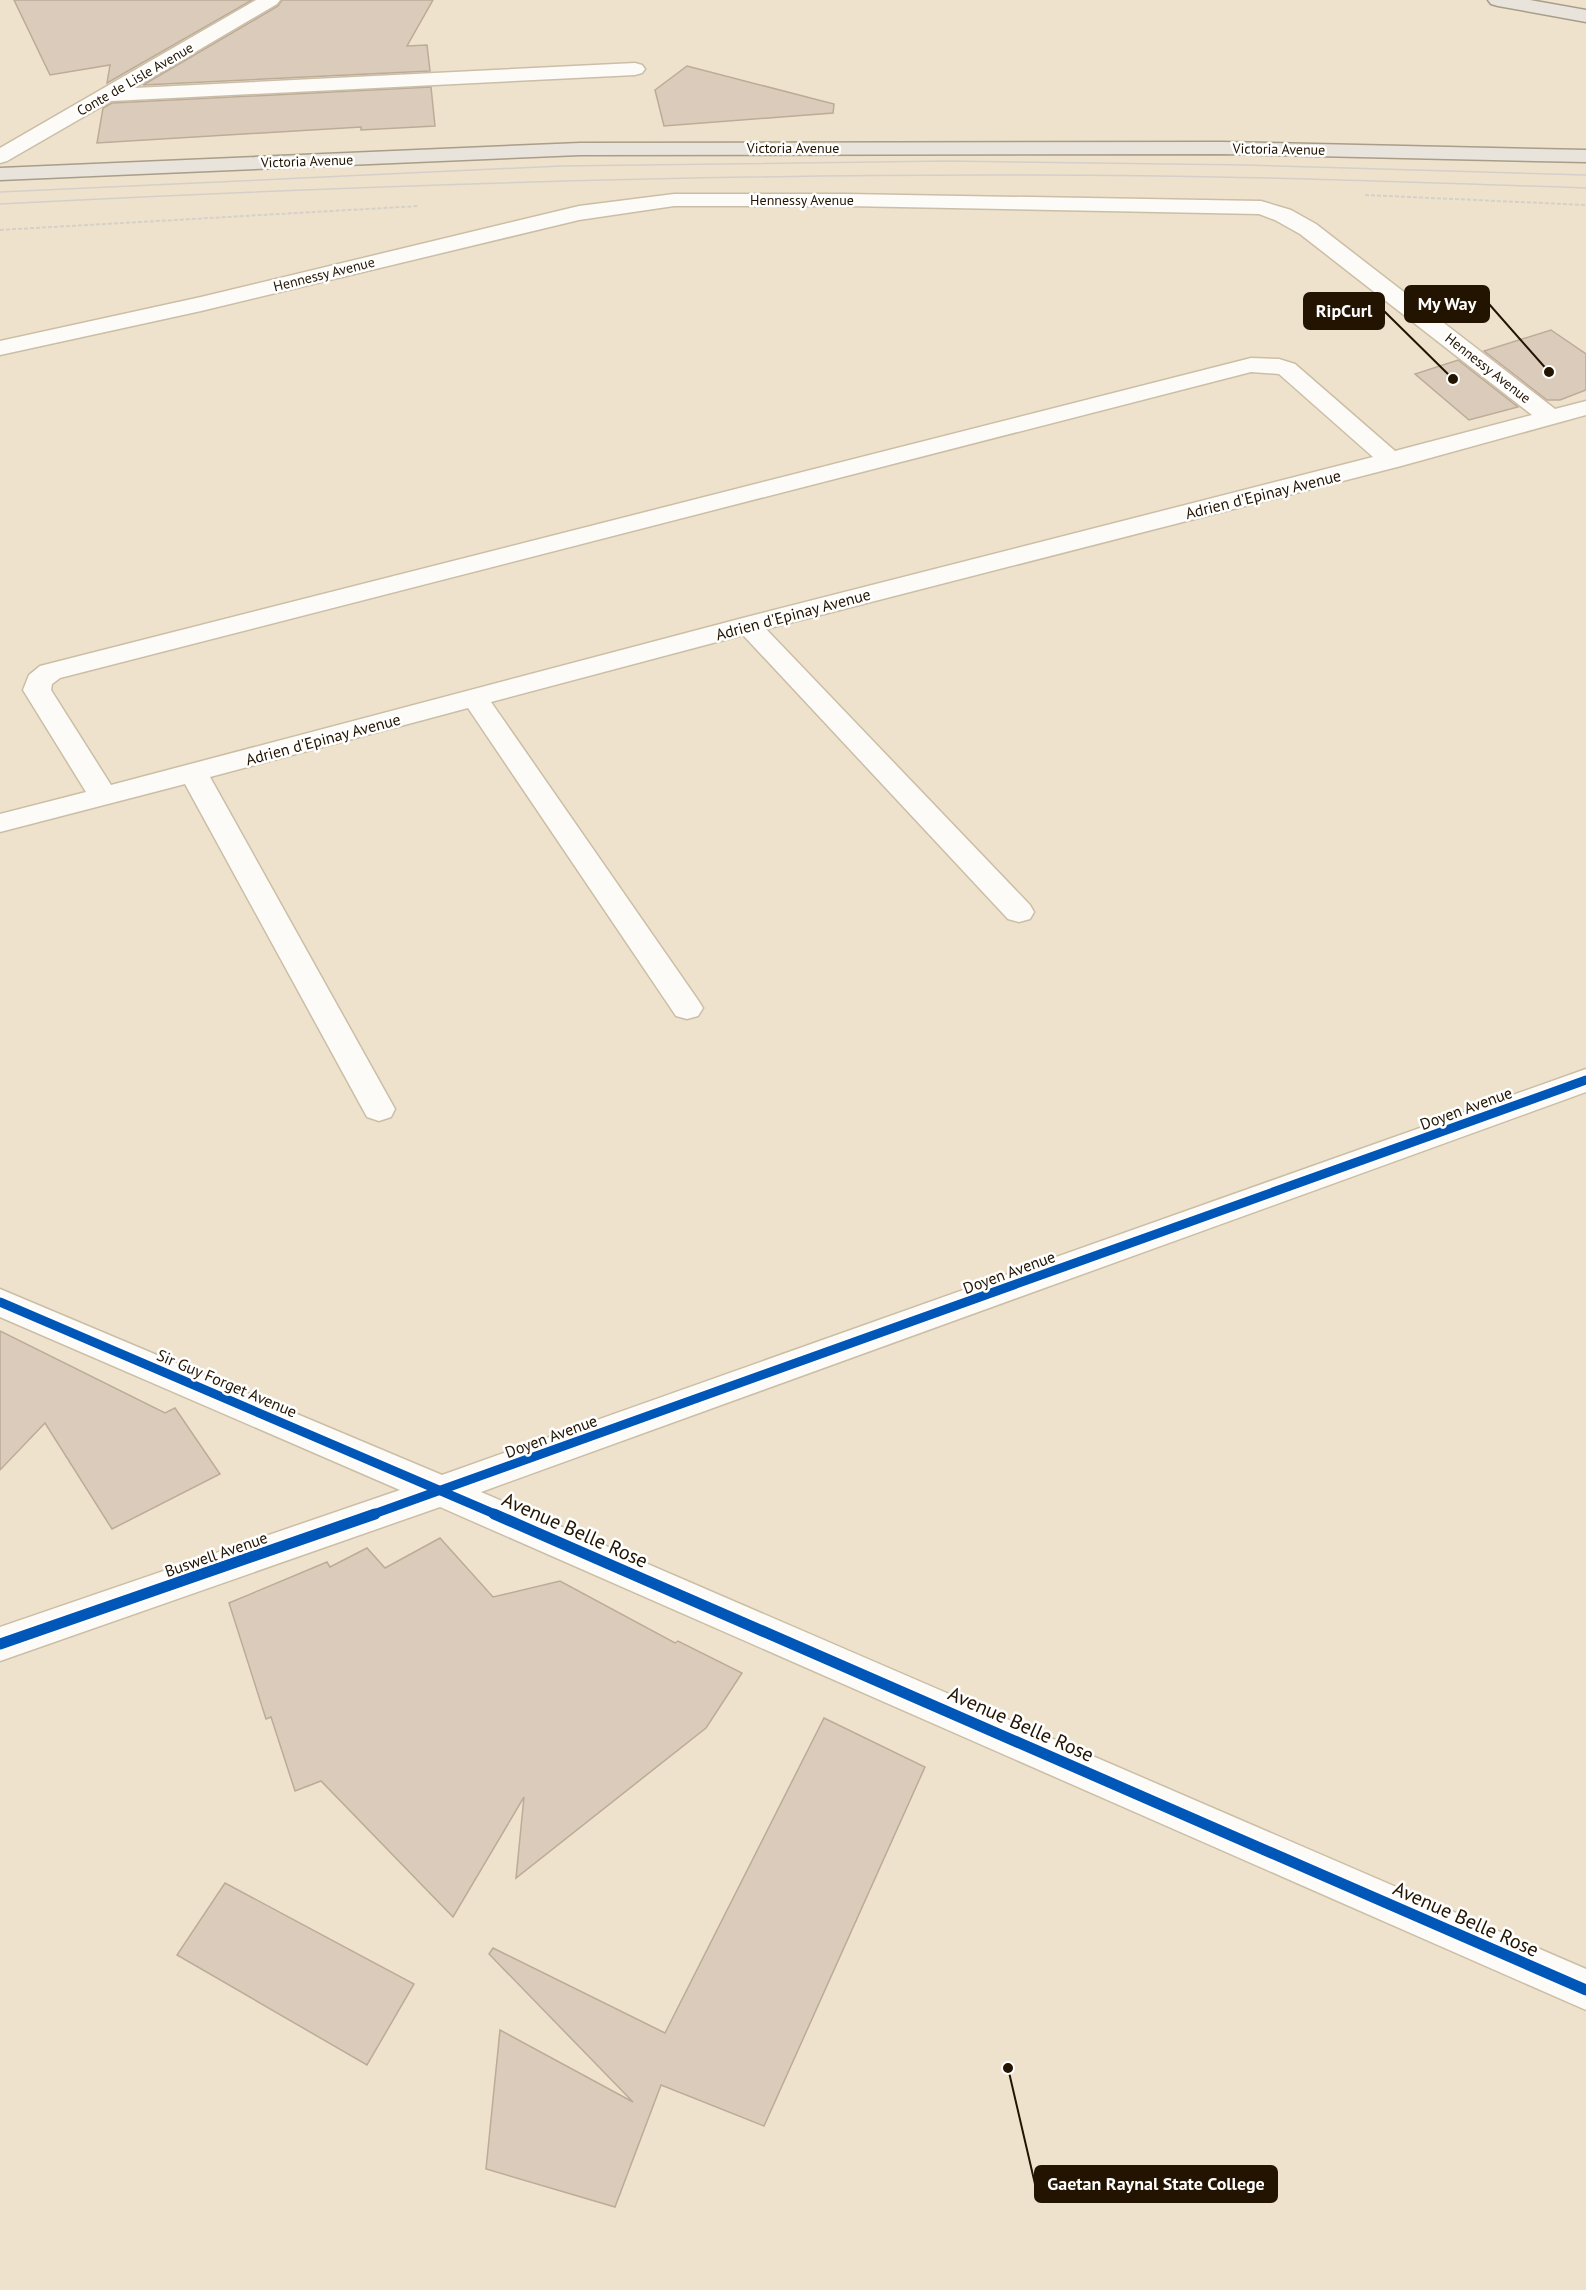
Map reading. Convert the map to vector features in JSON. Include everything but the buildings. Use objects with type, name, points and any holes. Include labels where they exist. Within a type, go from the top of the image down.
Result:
[{"type":"main road","points":[[1498,0],[1586,16]]},
{"type":"main road","name":"Victoria Avenue","points":[[0,174],[592,149],[1222,148],[1586,156]]},
{"type":"street","name":"Conte de Lisle Avenue","points":[[0,157],[270,0]]},
{"type":"street","points":[[106,95],[635,69]]},
{"type":"street","name":"Hennessy Avenue","points":[[0,348],[201,304],[579,213],[631,204],[674,200],[846,200],[1261,208],[1283,215],[1308,229],[1551,418]]},
{"type":"street","points":[[104,797],[37,690],[39,681],[50,672],[1251,365],[1279,366],[1287,369],[1392,460]]},
{"type":"street","name":"Adrien d'Epinay Avenue","points":[[0,823],[748,625],[1586,408]]},
{"type":"street","points":[[748,625],[1019,912]]},
{"type":"street","points":[[475,699],[687,1008]]},
{"type":"street","points":[[193,773],[379,1109]]},
{"type":"street","name":"Doyen Avenue","points":[[441,1491],[1586,1080]]},
{"type":"street","name":"Sir Guy Forget Avenue","points":[[0,1302],[441,1491]]},
{"type":"street","name":"Buswell Avenue","points":[[0,1644],[441,1491]]},
{"type":"street","name":"Avenue Belle Rose","points":[[441,1491],[1586,1990]]},
{"type":"tram line","points":[[0,192],[561,166],[948,161],[1246,165],[1586,175]]},
{"type":"tram line","points":[[0,204],[247,192],[741,177],[1063,175],[1586,188]]},
{"type":"cycle path","points":[[0,1644],[441,1491],[1586,1080]]},
{"type":"cycle path","points":[[0,1302],[441,1491],[1586,1990]]},
{"type":"place","name":"My Way","points":[[1549,372]]},
{"type":"place","name":"RipCurl","points":[[1453,379]]},
{"type":"place","name":"Gaetan Raynal State College","points":[[1008,2068]]}]
